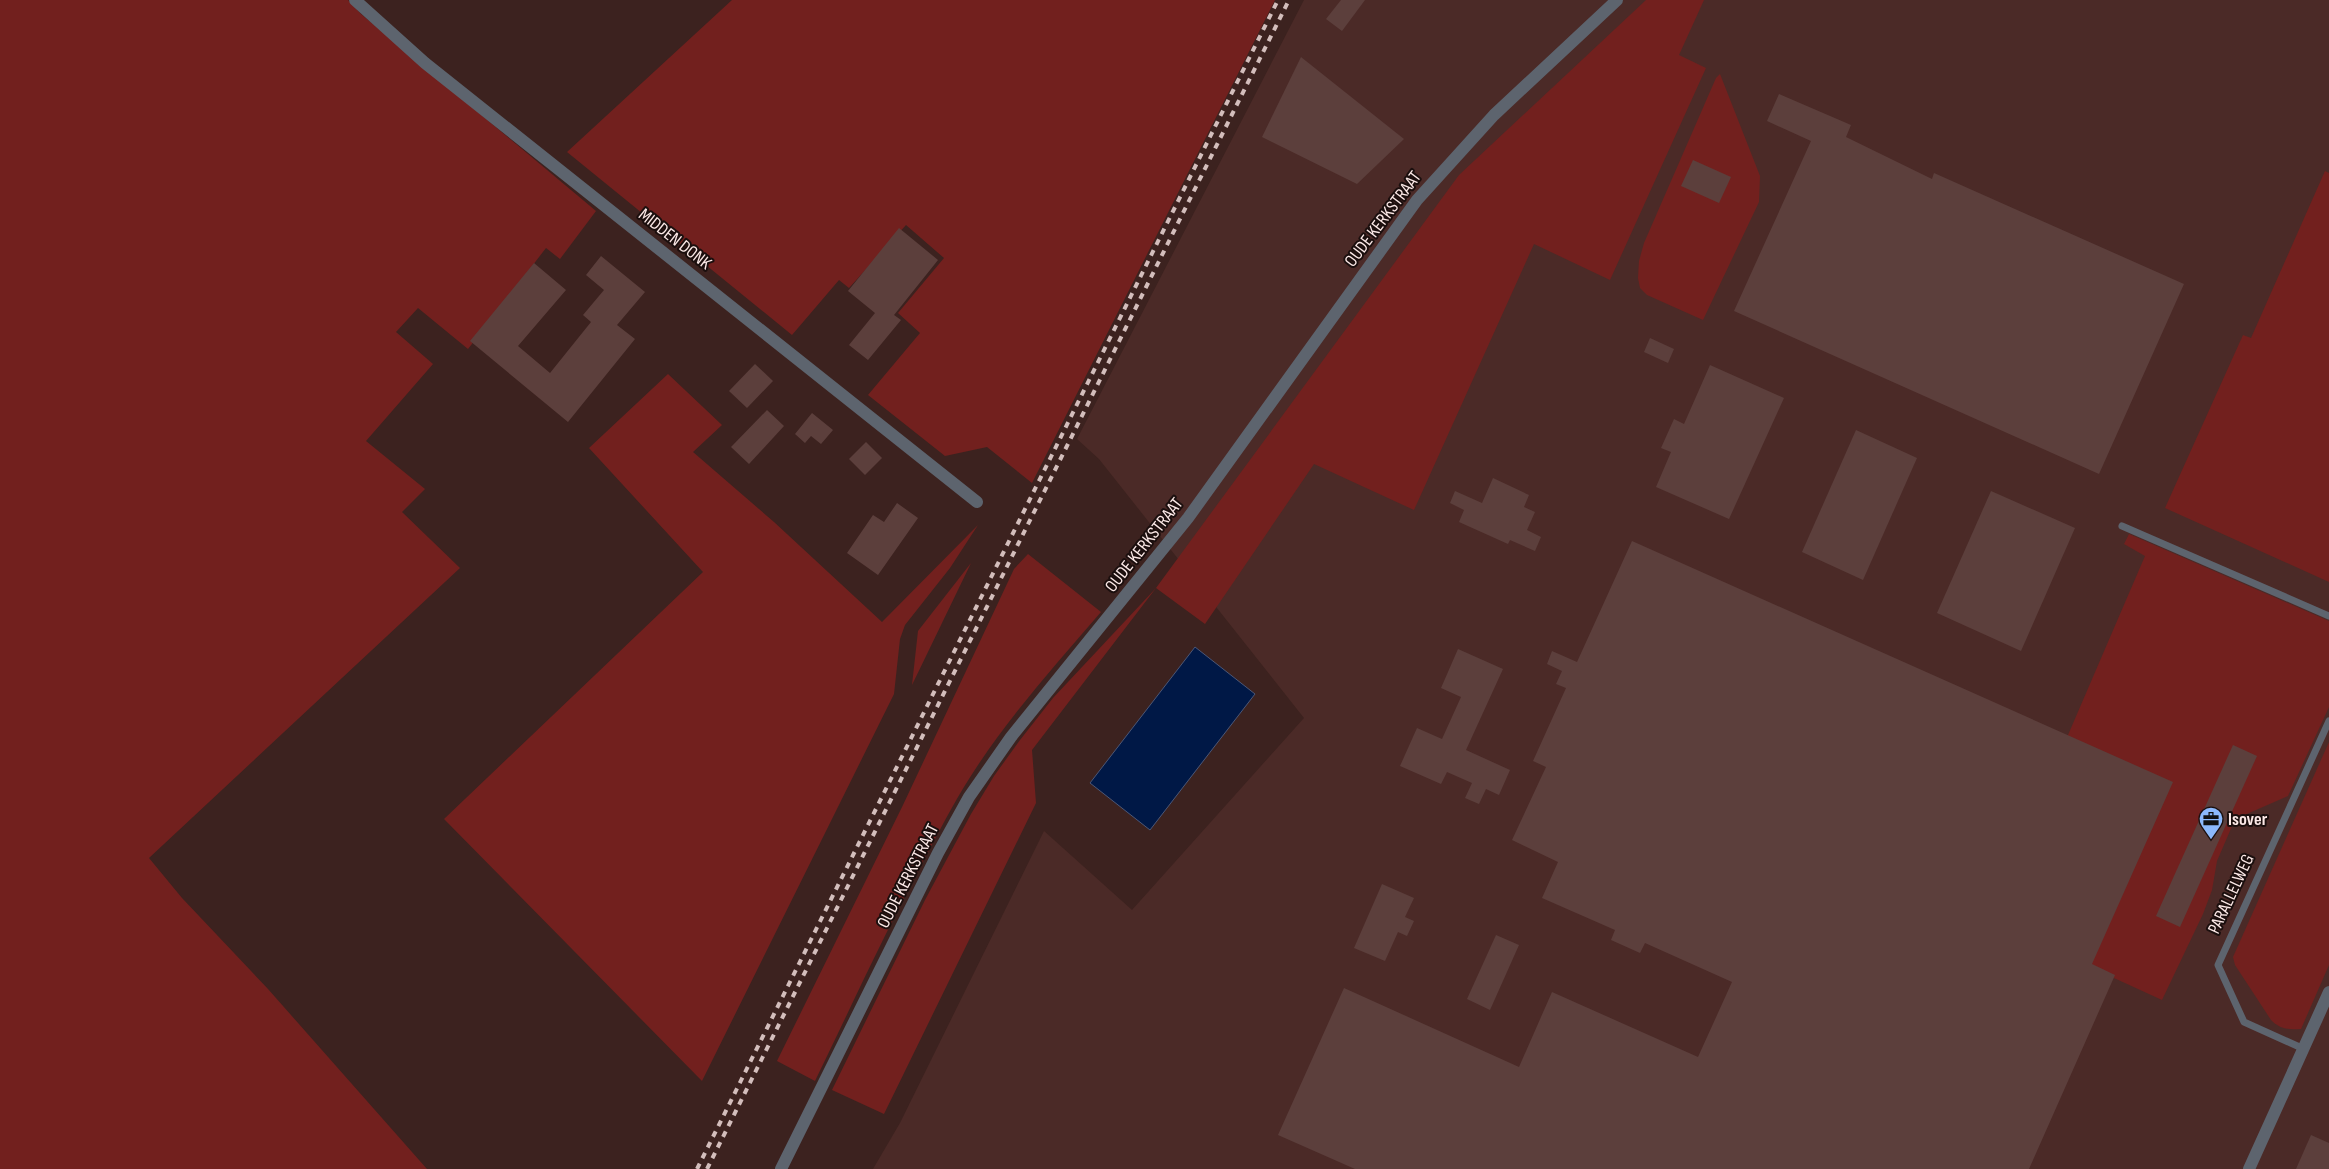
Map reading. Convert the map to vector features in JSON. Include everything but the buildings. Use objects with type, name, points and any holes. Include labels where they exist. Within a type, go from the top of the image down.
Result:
[{"type":"street","name":"MIDDEN DONK","points":[[355,0],[425,63],[977,502]]},
{"type":"street","name":"OUDE KERKSTRAAT","points":[[781,1169],[938,853],[969,797],[1011,737],[1188,518],[1416,200],[1494,115],[1617,0]]},
{"type":"street","points":[[2249,1169],[2329,992]]},
{"type":"lane","points":[[2122,526],[2329,616]]},
{"type":"lane","name":"PARALLELWEG","points":[[2304,1049],[2244,1022],[2218,965],[2329,721]]},
{"type":"shaded area","points":[[0,0],[348,0],[361,14],[596,211],[560,259],[546,248],[468,349],[418,308],[396,332],[433,364],[366,441],[425,489],[402,512],[460,568],[149,858],[182,898],[268,989],[427,1169],[0,1169]]},
{"type":"shaded area","points":[[732,0],[1275,0],[1032,483],[987,447],[945,456],[868,395],[920,333],[898,313],[944,258],[906,225],[849,288],[839,280],[792,335],[567,152]]},
{"type":"shaded area","points":[[1304,0],[2329,0],[2329,1169],[873,1169],[900,1123],[1044,831],[1132,910],[1304,718],[1099,459],[1077,439]]},
{"type":"shaded area","points":[[1646,0],[1704,0],[1679,55],[1706,68],[1610,280],[1534,244],[1414,510],[1314,464],[1205,624],[1156,588],[1459,175]]},
{"type":"shaded area","points":[[1720,74],[1760,176],[1759,202],[1703,320],[1647,295],[1640,288],[1638,278],[1639,261],[1644,243],[1716,78]]},
{"type":"shaded area","points":[[2325,171],[2329,173],[2329,582],[2165,508],[2243,335],[2251,338]]},
{"type":"shaded area","points":[[668,374],[722,425],[693,452],[774,522],[882,622],[978,525],[950,568],[905,625],[900,639],[894,694],[702,1081],[444,819],[703,572],[589,448]]},
{"type":"shaded area","points":[[2129,534],[2329,621],[2329,707],[2288,796],[2236,817],[2217,861],[2212,890],[2203,914],[2162,1000],[2090,967],[2068,735],[2145,556],[2124,544]]},
{"type":"shaded area","points":[[1028,554],[1101,612],[1021,706],[964,786],[898,910],[815,1081],[777,1061],[903,805],[1014,569]]},
{"type":"shaded area","points":[[971,563],[912,685],[918,631]]},
{"type":"shaded area","points":[[1156,588],[1032,750],[1036,803],[884,1114],[832,1090],[925,900],[971,814],[994,776],[1053,698]]},
{"type":"shaded area","points":[[2329,742],[2329,965],[2301,1029],[2288,1029],[2281,1027],[2271,1020],[2235,965],[2233,957]]},
{"type":"water","points":[[1195,647],[1255,694],[1150,830],[1090,783]]},
{"type":"railway","points":[[697,1169],[1278,0]]},
{"type":"railway","points":[[707,1169],[1289,0]]},
{"type":"place","name":"Isover","points":[[2211,840]]}]
